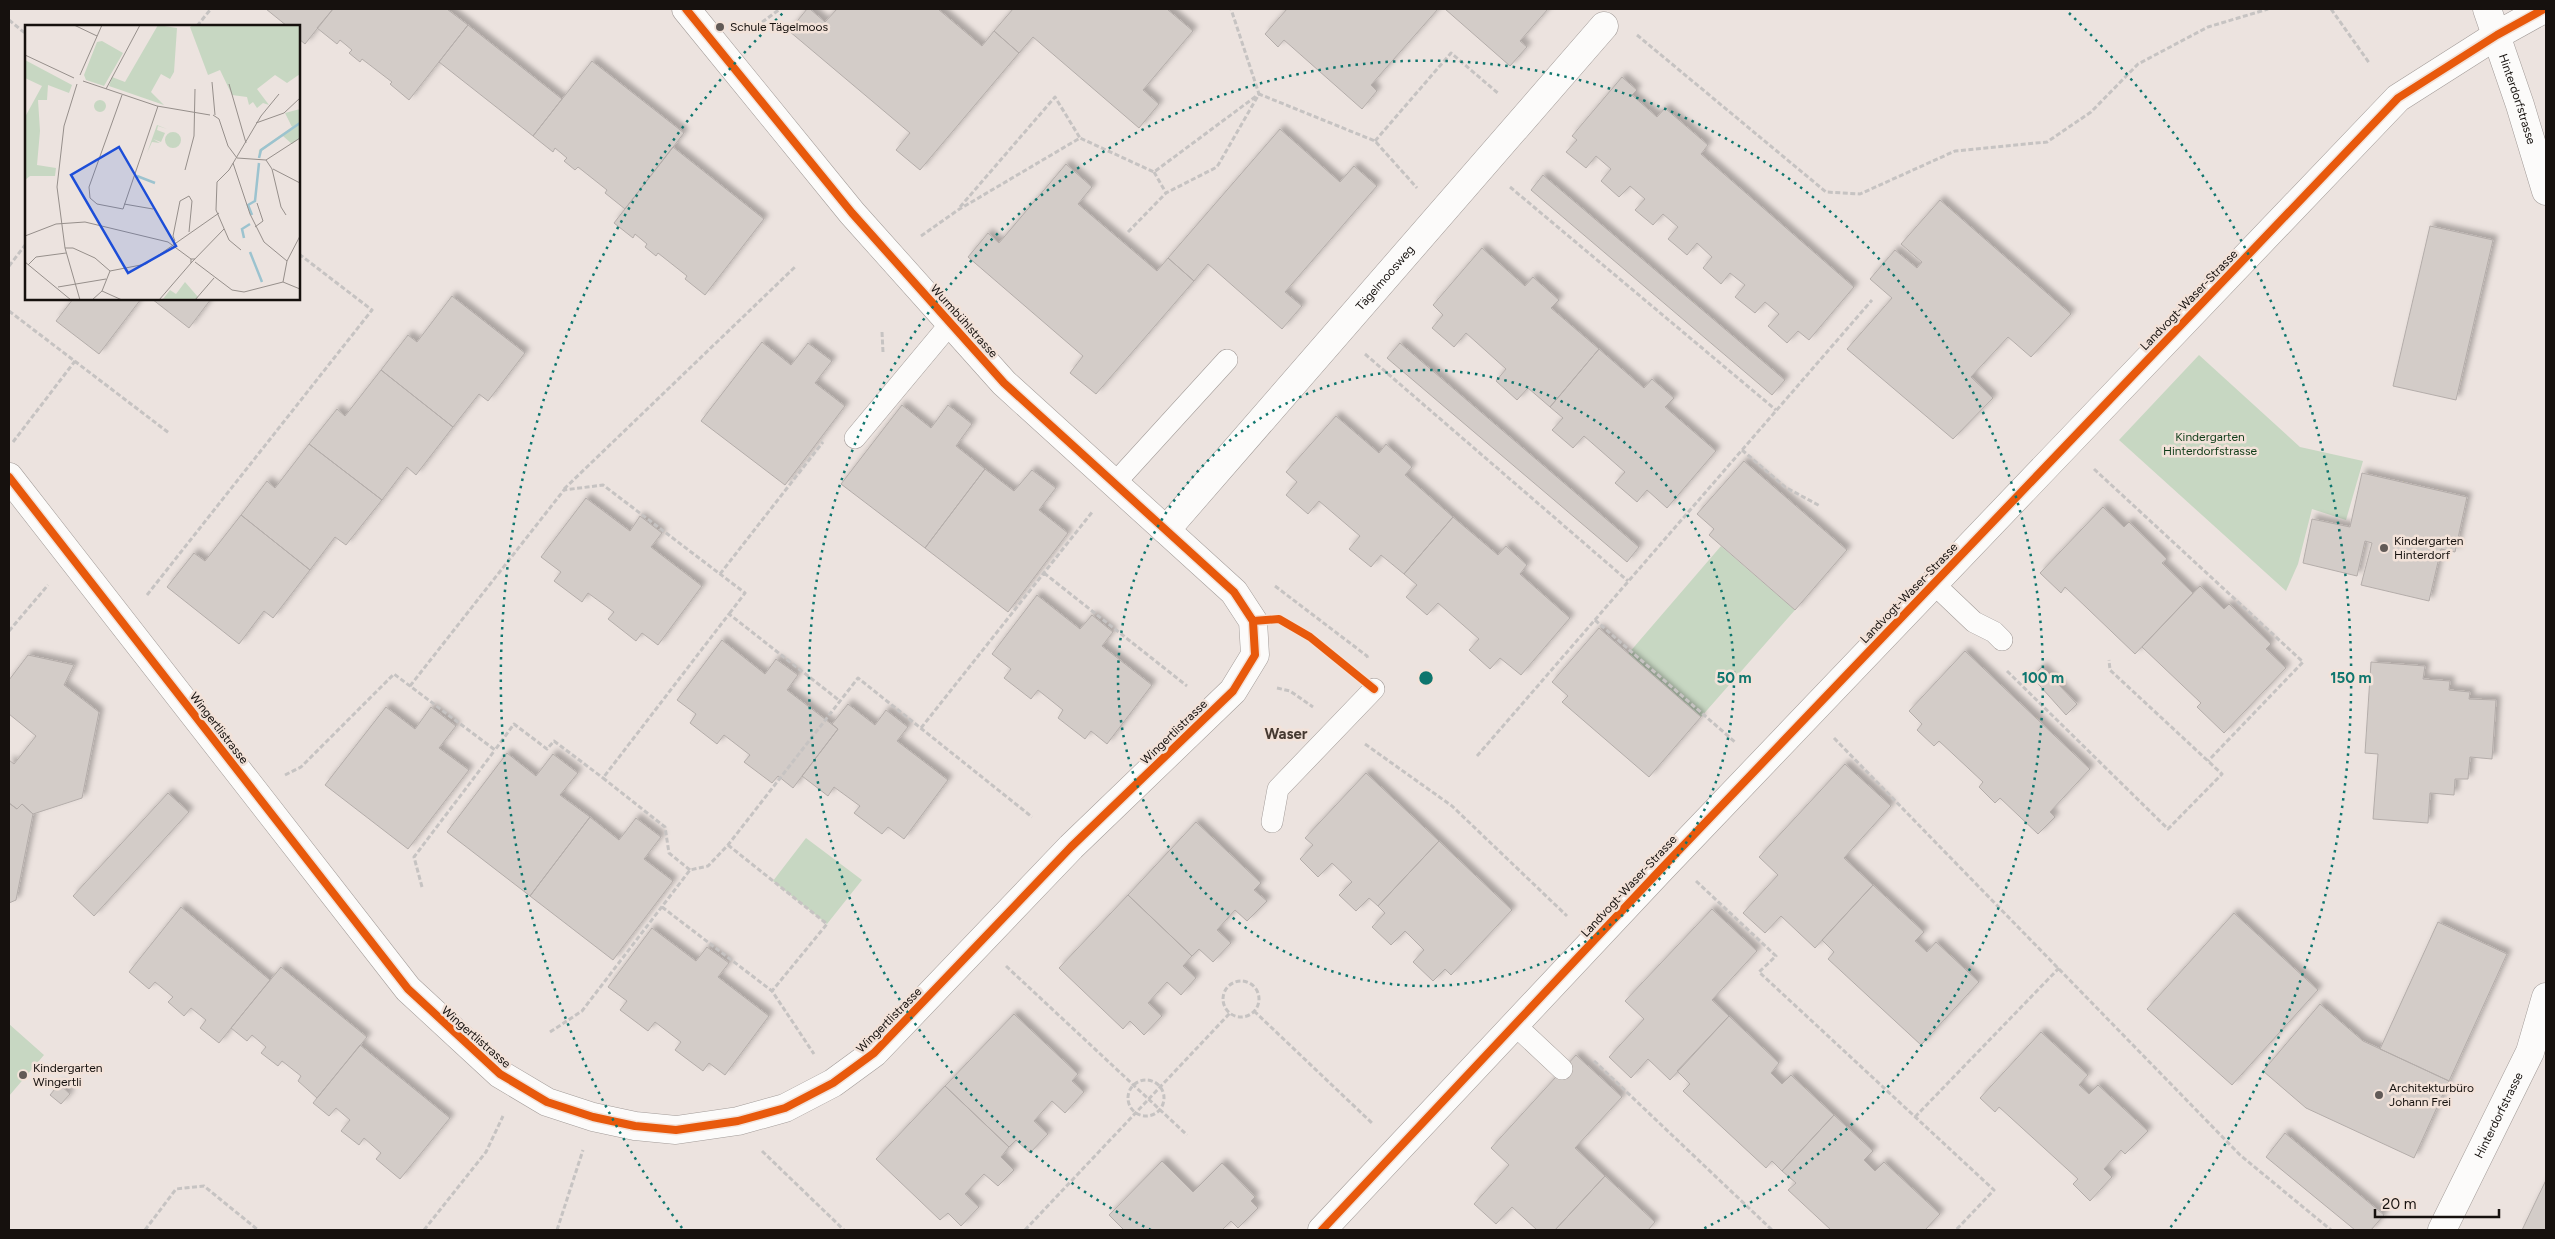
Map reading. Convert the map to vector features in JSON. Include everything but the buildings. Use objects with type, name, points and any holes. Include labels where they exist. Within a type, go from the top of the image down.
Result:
[{"type":"street","name":"Wurmbühlstrasse","points":[[686,9],[852,213],[950,324],[1004,382],[1234,592],[1253,621]]},
{"type":"street","name":"Hinterdorfstrasse","points":[[2487,9],[2546,191]]},
{"type":"street","name":"Landvogt-Waser-Strasse","points":[[1322,1230],[1933,583],[2398,98],[2497,35],[2544,9]]},
{"type":"street","name":"Tägelmoosweg","points":[[1166,530],[1604,26]]},
{"type":"street","name":"Wingertlistrasse","points":[[9,478],[408,989],[500,1074],[547,1102],[593,1117],[635,1126],[676,1130],[738,1121],[785,1108],[834,1083],[874,1053],[1071,847],[1233,691],[1255,655],[1253,621]]},
{"type":"street","name":"Hinterdorfstrasse","points":[[2442,1230],[2530,1052],[2546,997]]},
{"type":"lane","points":[[855,438],[950,324]]},
{"type":"lane","points":[[1115,483],[1227,360]]},
{"type":"lane","points":[[1933,583],[1974,622],[1994,632],[2002,640]]},
{"type":"lane","points":[[1272,822],[1278,789],[1374,689]]},
{"type":"lane","points":[[1515,1025],[1562,1069]]},
{"type":"path","points":[[199,25],[209,9]]},
{"type":"path","points":[[744,35],[780,9]]},
{"type":"path","points":[[1128,232],[1166,193],[1217,167],[1259,94],[1231,9]]},
{"type":"path","points":[[1604,26],[1629,28],[1826,192],[1860,194],[1955,151],[2047,142],[2091,112],[2138,64],[2208,27],[2268,9]]},
{"type":"path","points":[[2331,9],[2370,64]]},
{"type":"path","points":[[9,20],[25,33]]},
{"type":"path","points":[[1376,141],[1451,53],[1526,116]]},
{"type":"path","points":[[1259,94],[1376,141],[1441,214]]},
{"type":"path","points":[[1154,172],[1259,94]]},
{"type":"path","points":[[958,210],[1054,97],[1080,138],[1154,172],[1166,193]]},
{"type":"path","points":[[916,240],[958,210],[1080,138]]},
{"type":"path","points":[[1484,165],[1776,410]]},
{"type":"path","points":[[9,266],[25,245]]},
{"type":"path","points":[[124,625],[372,310],[300,255]]},
{"type":"path","points":[[410,686],[564,490],[796,266]]},
{"type":"path","points":[[1477,756],[1872,300]]},
{"type":"path","points":[[9,311],[169,433]]},
{"type":"path","points":[[878,360],[883,351],[882,332]]},
{"type":"path","points":[[1339,332],[1628,581]]},
{"type":"path","points":[[9,446],[75,361]]},
{"type":"path","points":[[720,574],[823,441]]},
{"type":"path","points":[[1742,450],[1785,487],[1820,506]]},
{"type":"path","points":[[2087,462],[2303,662],[2208,761]]},
{"type":"path","points":[[921,728],[1115,483]]},
{"type":"path","points":[[564,490],[603,485],[745,593],[603,778]]},
{"type":"path","points":[[1044,573],[1215,708]]},
{"type":"path","points":[[9,631],[50,582]]},
{"type":"path","points":[[1270,583],[1367,656],[1374,689]]},
{"type":"path","points":[[729,614],[840,700]]},
{"type":"path","points":[[1595,620],[1736,742]]},
{"type":"path","points":[[2006,671],[2168,829],[2222,774],[2110,670],[2109,660]]},
{"type":"path","points":[[252,789],[301,767],[394,674],[494,750]]},
{"type":"path","points":[[550,1032],[582,1011],[690,870],[708,866],[728,845],[858,678],[1032,817]]},
{"type":"path","points":[[1275,687],[1290,691],[1452,806],[1569,919]]},
{"type":"path","points":[[422,887],[414,857],[514,724],[547,749],[554,741],[665,827],[669,852],[690,870]]},
{"type":"path","points":[[1830,734],[2240,1155],[2331,1230]]},
{"type":"path","points":[[728,845],[827,924],[772,991]]},
{"type":"path","points":[[1692,877],[1776,956],[1759,972],[1994,1190],[1956,1230]]},
{"type":"path","points":[[662,907],[772,991],[834,1083]]},
{"type":"path","points":[[1000,960],[1186,1135]]},
{"type":"path","points":[[1915,1117],[2058,968]]},
{"type":"path","points":[[1239,981],[1251,984],[1256,988],[1259,1000],[1254,1011],[1244,1017],[1230,1013],[1225,1007],[1223,996],[1228,986],[1239,981]]},
{"type":"path","points":[[1254,1011],[1376,1127]]},
{"type":"path","points":[[1025,1230],[1230,1013]]},
{"type":"path","points":[[1592,1058],[1772,1230]]},
{"type":"path","points":[[1145,1080],[1151,1080],[1161,1086],[1165,1099],[1160,1110],[1149,1115],[1136,1112],[1128,1100],[1134,1085],[1145,1080]]},
{"type":"path","points":[[424,1230],[486,1152],[506,1109]]},
{"type":"path","points":[[557,1230],[585,1141]]},
{"type":"path","points":[[760,1150],[844,1230]]},
{"type":"path","points":[[145,1230],[176,1189],[204,1186],[258,1230]]},
{"type":"green space","name":"Kindergarten Hinterdorfstrasse","points":[[2199,355],[2300,447],[2363,461],[2346,520],[2312,509],[2298,564],[2286,591],[2119,440]]},
{"type":"green space","points":[[1721,546],[1795,610],[1701,717],[1628,654]]},
{"type":"green space","points":[[806,838],[862,880],[827,924],[773,881]]},
{"type":"green space","points":[[9,1024],[44,1055],[9,1096]]},
{"type":"cycle path","points":[[9,477],[408,989],[500,1074],[547,1102],[593,1117],[635,1126],[676,1130],[738,1121],[785,1108],[833,1083],[874,1053],[1071,847],[1233,691],[1255,655],[1253,621],[1234,592],[1004,383],[852,213],[686,9]]},
{"type":"cycle path","points":[[1322,1230],[1661,869],[2398,98],[2497,35],[2544,9]]},
{"type":"cycle path","points":[[1253,621],[1279,619],[1310,637],[1374,689]]},
{"type":"place","name":"Schule Tägelmoos","points":[[720,27]]},
{"type":"place","name":"Kindergarten Hinterdorf","points":[[2384,548]]},
{"type":"place","name":"Kindergarten Wingertli","points":[[23,1075]]},
{"type":"place","name":"Architekturbüro Johann Frei","points":[[2379,1095]]},
{"type":"district","name":"Waser","points":[[1286,734]]}]
